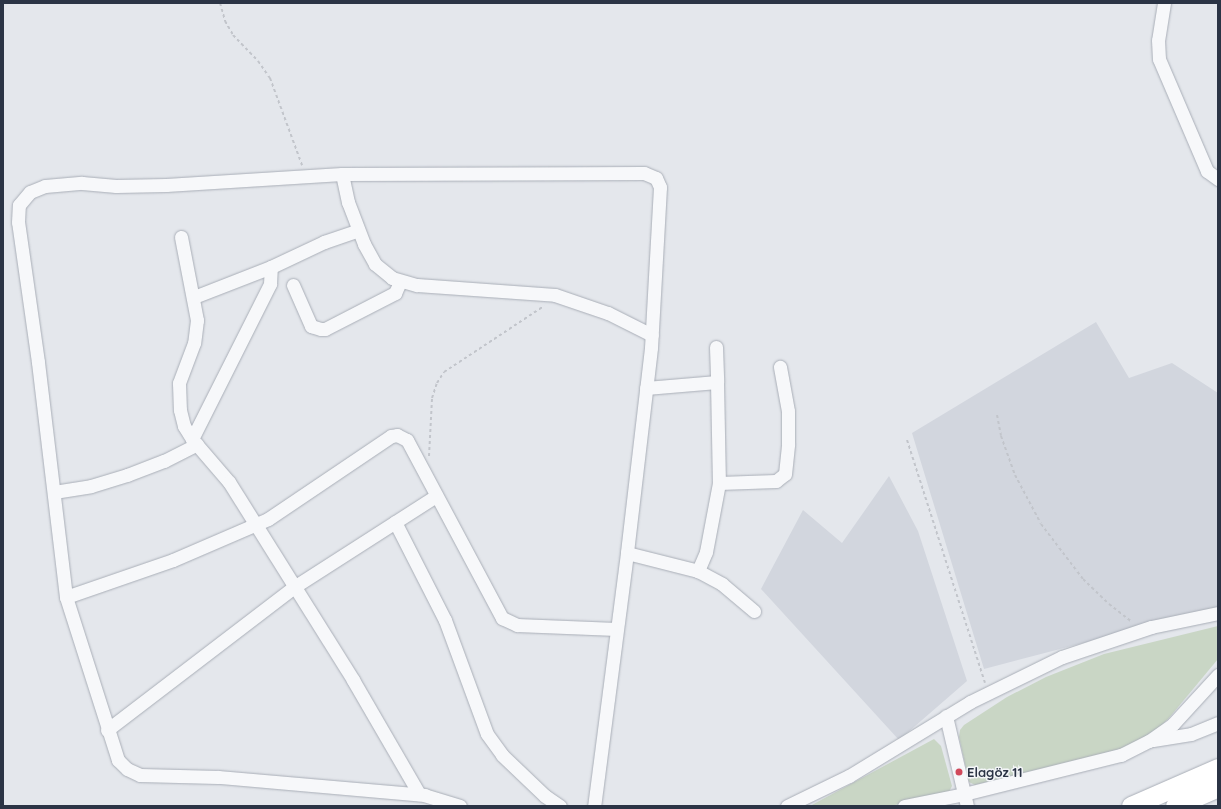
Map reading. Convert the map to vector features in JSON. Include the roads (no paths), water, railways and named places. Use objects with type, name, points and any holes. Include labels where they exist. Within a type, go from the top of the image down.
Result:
[{"type":"highway","points":[[1131,806],[1218,768]]},
{"type":"highway","points":[[1175,806],[1218,787]]},
{"type":"street","points":[[1164,3],[1158,40],[1161,64],[1207,171],[1218,179]]},
{"type":"street","points":[[460,806],[419,794],[226,778],[140,775],[126,769],[118,760],[107,730],[66,597],[38,362],[18,222],[18,210],[25,196],[40,187],[82,184],[166,186],[342,174],[644,172],[652,175],[658,180],[660,187],[652,335],[627,553],[594,806]]},
{"type":"street","points":[[342,174],[348,202],[358,230],[375,264],[386,274],[400,282],[417,285],[554,295],[608,313],[652,335]]},
{"type":"street","points":[[194,297],[271,267],[324,242],[358,230]]},
{"type":"street","points":[[181,237],[194,297],[197,320],[196,337],[192,351],[180,375],[178,391],[182,419],[194,441],[229,482],[353,680],[419,794]]},
{"type":"street","points":[[54,492],[91,486],[127,476],[164,461],[194,441],[270,284],[271,267]]},
{"type":"street","points":[[293,285],[311,326],[325,329],[395,293],[400,282]]},
{"type":"street","points":[[698,571],[706,552],[719,483],[716,347]]},
{"type":"street","points":[[719,483],[776,481],[785,474],[788,416],[780,368]]},
{"type":"street","points":[[646,388],[717,382]]},
{"type":"street","points":[[66,597],[173,560],[268,519],[394,435],[401,436],[406,440],[502,618],[517,625],[616,629]]},
{"type":"street","points":[[107,730],[294,587],[436,496]]},
{"type":"street","points":[[395,522],[445,620],[487,734],[502,755],[545,796],[560,806]]},
{"type":"street","points":[[627,553],[698,571],[722,584],[754,611]]},
{"type":"street","points":[[787,806],[849,776],[946,716],[1062,657],[1143,629],[1218,613]]},
{"type":"street","points":[[904,806],[965,800],[1121,754],[1149,741],[1183,715],[1218,675]]},
{"type":"street","points":[[946,716],[965,800]]},
{"type":"street","points":[[1149,741],[1191,734],[1218,723]]},
{"type":"place","name":"Elagöz 11","points":[[959,772]]}]
